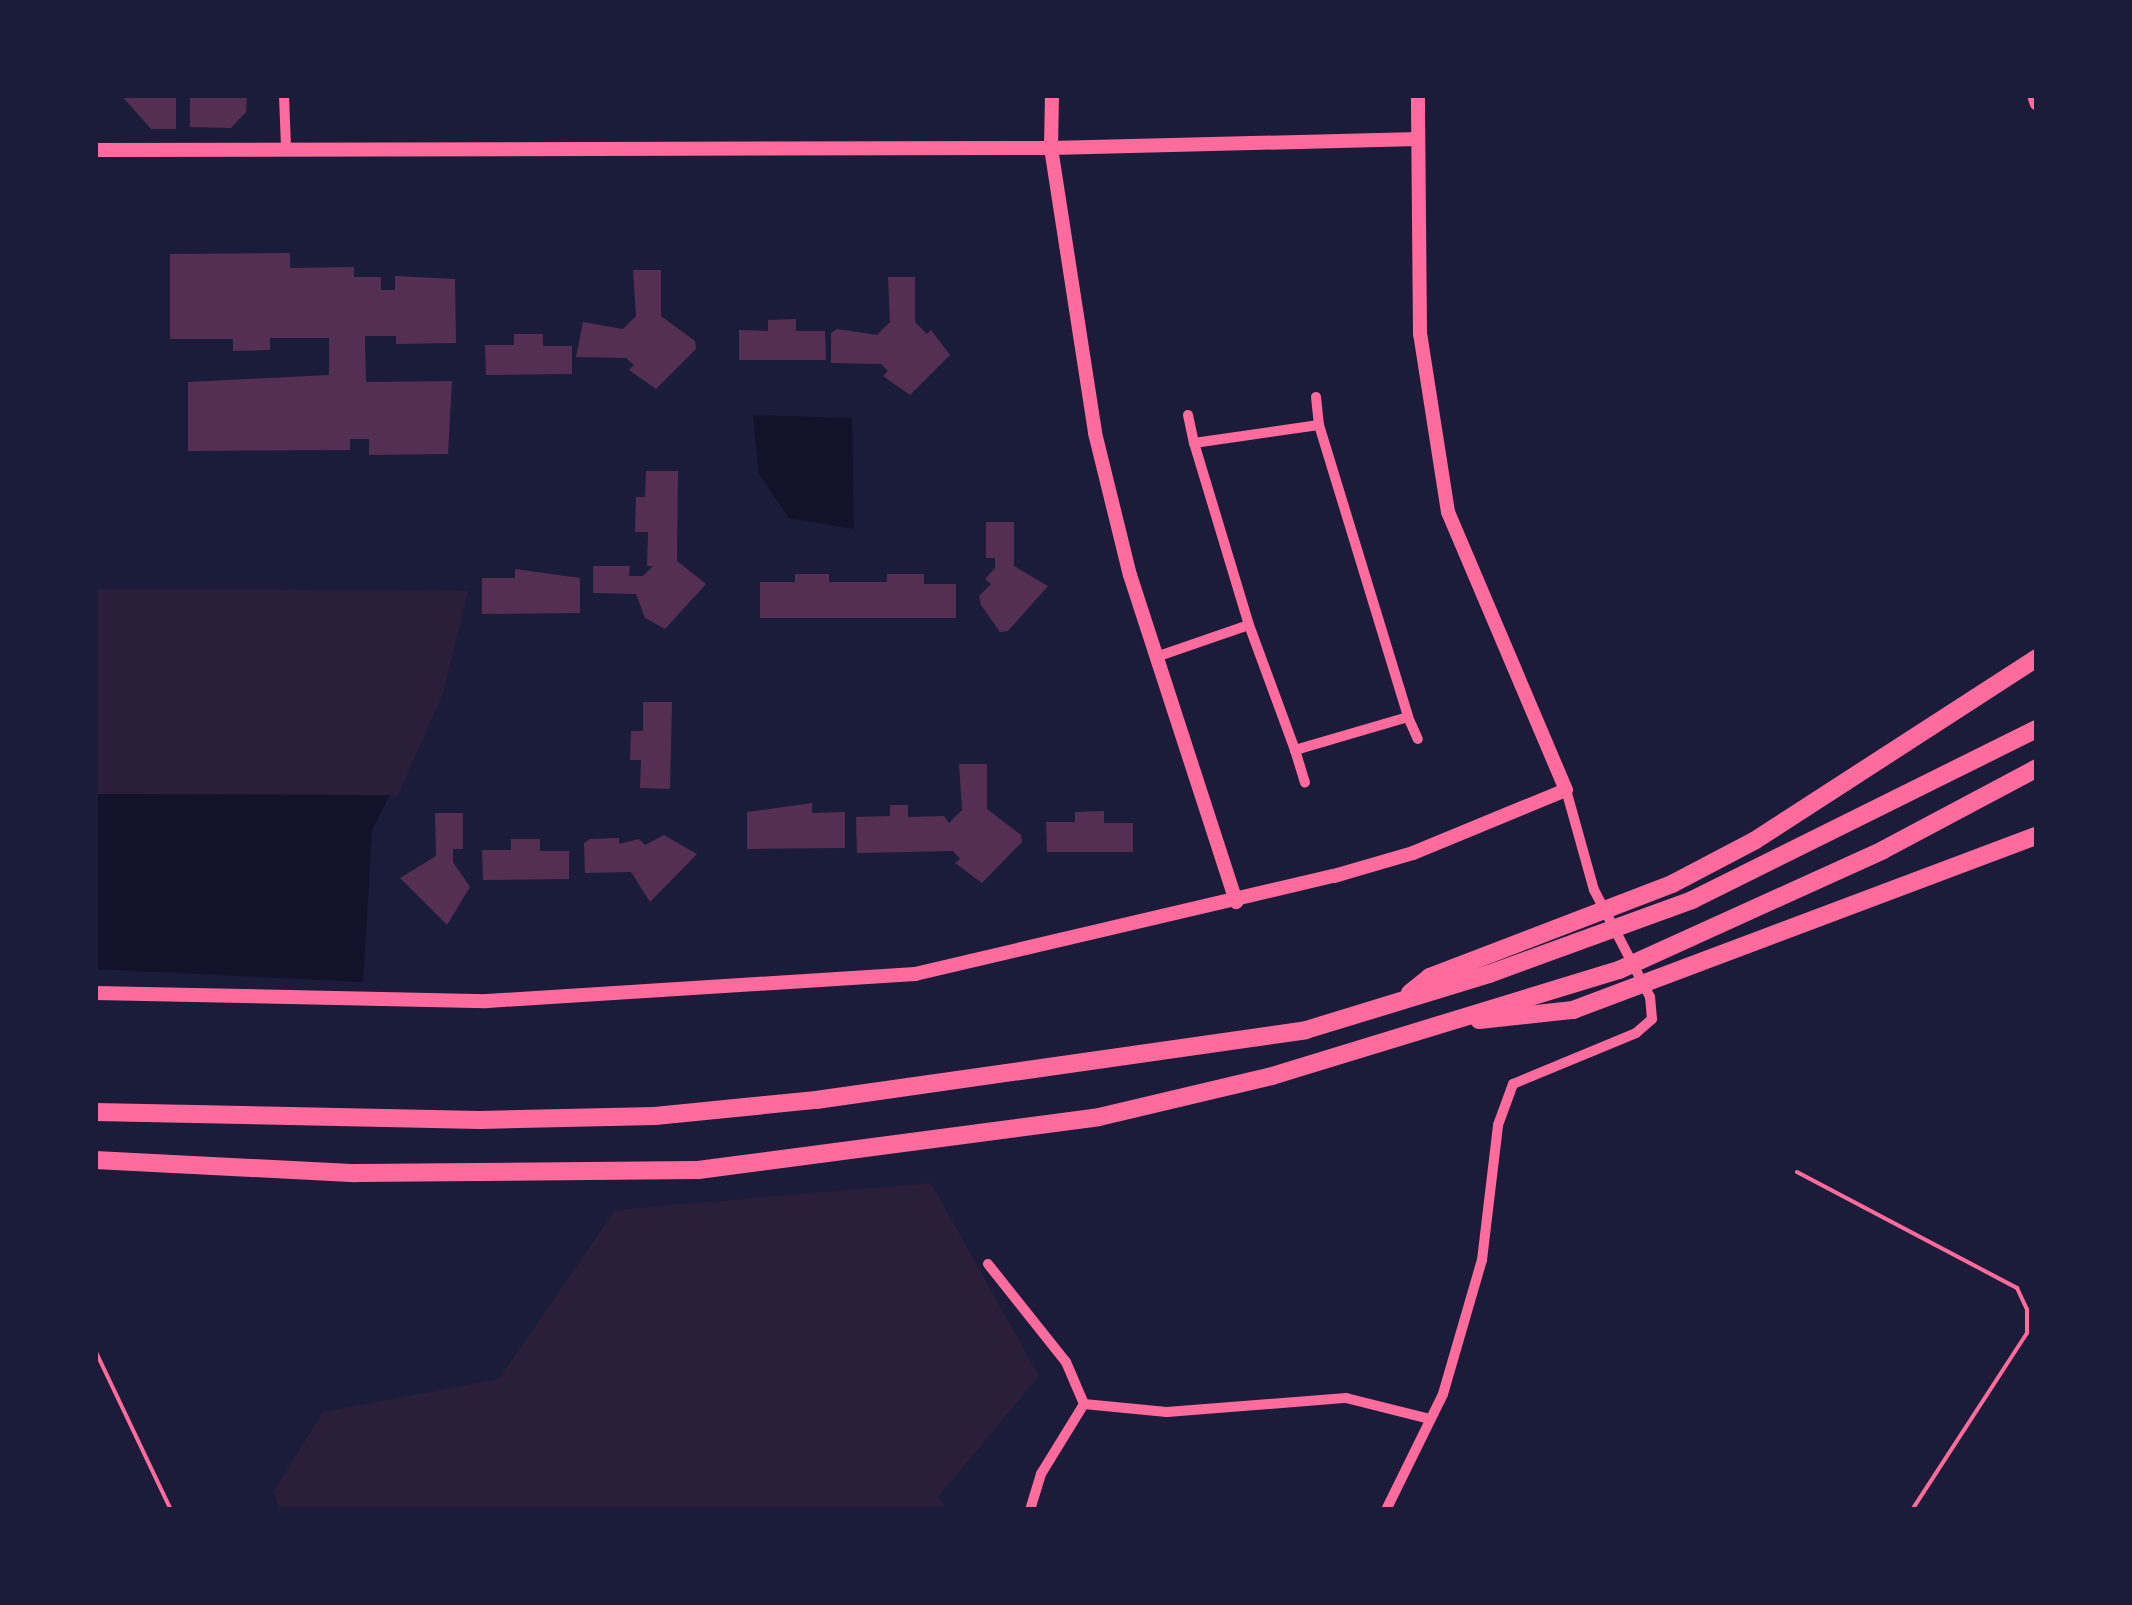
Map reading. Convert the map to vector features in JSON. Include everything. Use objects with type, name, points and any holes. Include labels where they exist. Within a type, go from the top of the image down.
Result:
[{"type":"highway","points":[[1399,1002],[1430,978],[1672,884],[1754,841],[2037,658]]},
{"type":"highway","points":[[95,1112],[480,1120],[655,1116],[816,1100],[1306,1030],[1399,1002],[1692,900],[2037,729]]},
{"type":"highway","points":[[95,1160],[549,1175],[833,1156],[1099,1117],[1272,1076],[1620,970],[1883,850],[2037,768]]},
{"type":"highway","points":[[1449,1022],[1573,1010],[2037,836]]},
{"type":"street","points":[[284,95],[286,148]]},
{"type":"street","points":[[1052,95],[1052,148],[1095,432],[1156,657],[1236,902]]},
{"type":"street","points":[[1386,1510],[1430,1419],[1482,1260],[1498,1126],[1514,1084],[1538,1068],[1636,1032],[1652,1020],[1650,997],[1594,890],[1566,790],[1448,512],[1420,334],[1418,95]]},
{"type":"street","points":[[2034,95],[2037,104]]},
{"type":"street","points":[[95,150],[1052,148],[1418,140]]},
{"type":"street","points":[[1316,397],[1319,425],[1418,740]]},
{"type":"street","points":[[1188,414],[1249,625],[1305,782]]},
{"type":"street","points":[[1194,443],[1319,425]]},
{"type":"street","points":[[1156,657],[1249,625]]},
{"type":"street","points":[[1295,750],[1408,717]]},
{"type":"street","points":[[95,994],[487,1001],[915,974],[1236,902],[1412,854],[1566,790]]},
{"type":"street","points":[[988,1264],[1066,1362],[1084,1404]]},
{"type":"street","points":[[1084,1404],[1167,1412],[1346,1398],[1430,1419]]},
{"type":"street","points":[[1030,1510],[1041,1474],[1084,1404]]},
{"type":"path","points":[[1797,1172],[2017,1288],[2027,1309],[2027,1332],[1912,1510]]},
{"type":"path","points":[[95,1350],[171,1510]]},
{"type":"shaded area","points":[[753,415],[852,418],[854,529],[789,518],[759,474]]},
{"type":"shaded area","points":[[95,589],[468,591],[443,694],[398,795],[95,795]]},
{"type":"shaded area","points":[[95,794],[390,795],[372,830],[363,982],[95,969]]},
{"type":"shaded area","points":[[931,1183],[1039,1376],[938,1497],[948,1510],[280,1510],[273,1492],[323,1412],[499,1379],[615,1210]]},
{"type":"building","points":[[121,95],[176,95],[176,129],[151,129]]},
{"type":"building","points":[[190,95],[247,95],[246,112],[231,128],[190,127]]},
{"type":"building","points":[[290,253],[290,268],[354,267],[354,277],[381,277],[381,290],[395,290],[395,276],[455,279],[456,343],[396,344],[396,336],[365,336],[366,382],[452,381],[448,454],[369,455],[369,439],[350,439],[350,450],[188,451],[188,382],[329,375],[329,338],[270,338],[270,350],[233,351],[233,339],[170,339],[170,254]]},
{"type":"building","points":[[633,270],[661,270],[661,316],[695,341],[696,349],[656,389],[629,370],[634,365],[626,358],[576,357],[583,322],[623,329],[636,316]]},
{"type":"building","points":[[888,277],[915,277],[915,322],[927,334],[931,330],[950,355],[910,395],[883,376],[888,371],[881,364],[831,363],[831,333],[837,329],[877,335],[890,322]]},
{"type":"building","points":[[796,319],[796,331],[825,331],[826,360],[739,360],[739,330],[768,331],[768,320]]},
{"type":"building","points":[[514,334],[543,334],[543,346],[572,346],[572,374],[486,375],[485,345],[514,345]]},
{"type":"building","points":[[646,471],[678,471],[677,561],[706,584],[665,629],[645,618],[636,594],[593,593],[593,566],[630,566],[629,576],[643,576],[653,566],[647,566],[648,532],[635,532],[636,497],[645,497]]},
{"type":"building","points":[[986,522],[1014,522],[1014,566],[1048,586],[1008,631],[1000,632],[979,596],[991,584],[985,579],[995,568],[995,558],[986,558]]},
{"type":"building","points":[[515,569],[580,578],[580,613],[482,614],[482,578],[515,578]]},
{"type":"building","points":[[795,574],[829,574],[829,582],[887,582],[887,574],[924,574],[924,584],[956,584],[956,618],[760,618],[760,582],[795,582]]},
{"type":"building","points":[[643,702],[672,702],[670,789],[640,788],[641,760],[630,760],[631,731],[643,731]]},
{"type":"building","points":[[959,764],[987,764],[987,809],[1021,835],[1022,842],[982,883],[955,863],[960,859],[953,851],[857,853],[856,817],[890,816],[890,805],[908,805],[908,817],[944,816],[949,823],[962,810]]},
{"type":"building","points":[[812,803],[812,813],[845,812],[845,848],[747,849],[747,812]]},
{"type":"building","points":[[1104,811],[1104,823],[1133,823],[1133,852],[1047,852],[1046,822],[1075,822],[1075,812]]},
{"type":"building","points":[[435,813],[463,813],[463,849],[453,849],[453,862],[470,887],[447,925],[400,878],[436,856]]},
{"type":"building","points":[[664,835],[697,854],[650,902],[631,872],[585,873],[584,843],[590,839],[619,838],[619,844],[639,839],[645,845]]},
{"type":"building","points":[[511,839],[540,839],[540,851],[569,851],[569,879],[483,880],[482,850],[511,850]]}]
